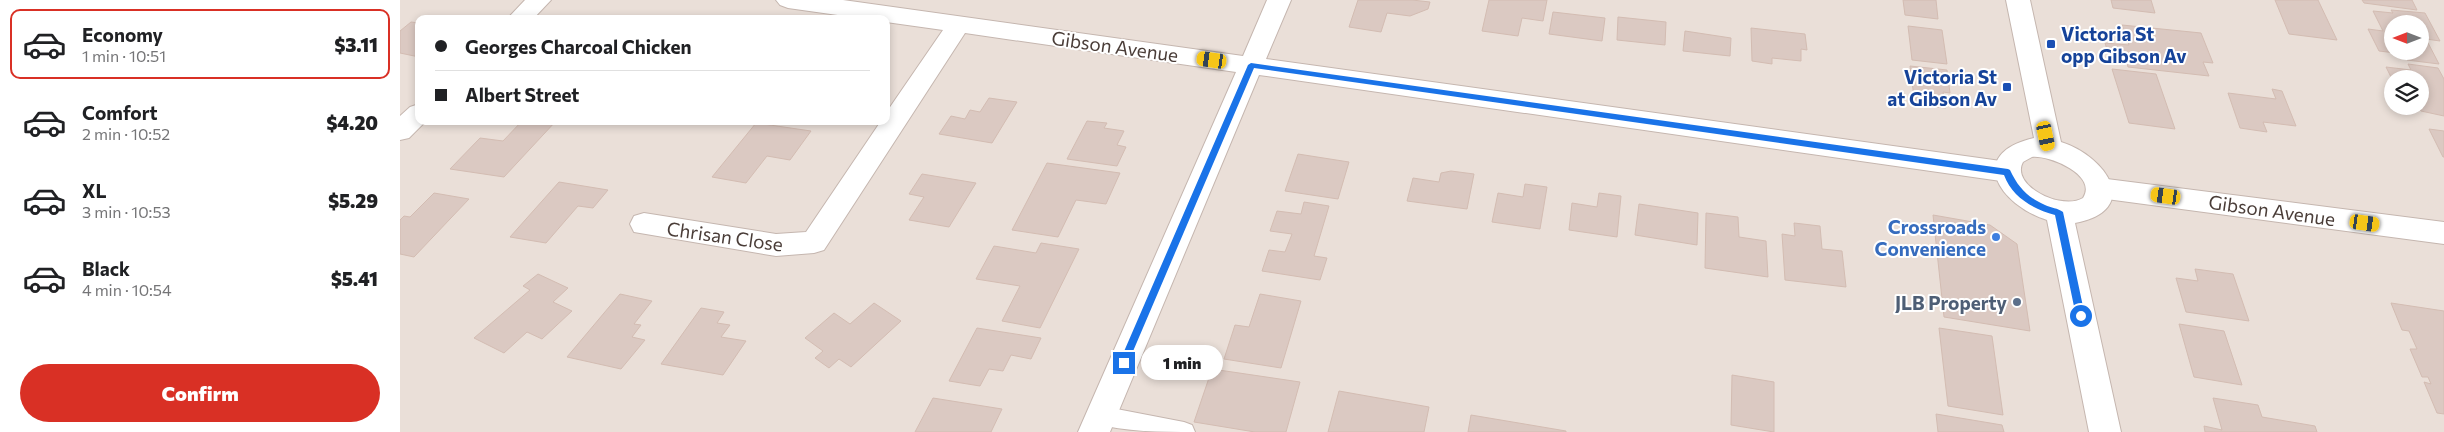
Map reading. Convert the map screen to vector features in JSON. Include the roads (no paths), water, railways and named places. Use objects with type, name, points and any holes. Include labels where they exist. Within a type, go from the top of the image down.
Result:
[{"type":"street","points":[[523,15],[539,0]]},
{"type":"street","name":"Gibson Avenue","points":[[788,0],[2008,172]]},
{"type":"street","points":[[1098,424],[1280,0]]},
{"type":"street","points":[[2018,0],[2048,148]]},
{"type":"street","name":"Chrisan Close","points":[[644,224],[776,245],[814,242],[959,24]]},
{"type":"street","points":[[400,131],[415,117]]},
{"type":"street","points":[[2035,147],[2048,148],[2062,152],[2081,163],[2095,177],[2099,188],[2098,197],[2094,205],[2085,211],[2059,212],[2037,205],[2019,193],[2011,182],[2008,172],[2008,163],[2018,152],[2035,147]]},
{"type":"street","name":"Gibson Avenue","points":[[2099,188],[2444,233]]},
{"type":"street","points":[[2059,212],[2104,432]]},
{"type":"lane","points":[[1098,424],[1184,432]]},
{"type":"place","name":"Victoria St opp Gibson Av","points":[[2051,44]]},
{"type":"place","name":"Victoria St at Gibson Av","points":[[2007,87]]},
{"type":"place","name":"Crossroads Convenience","points":[[1996,237]]},
{"type":"place","name":"JLB Property","points":[[2017,302]]}]
